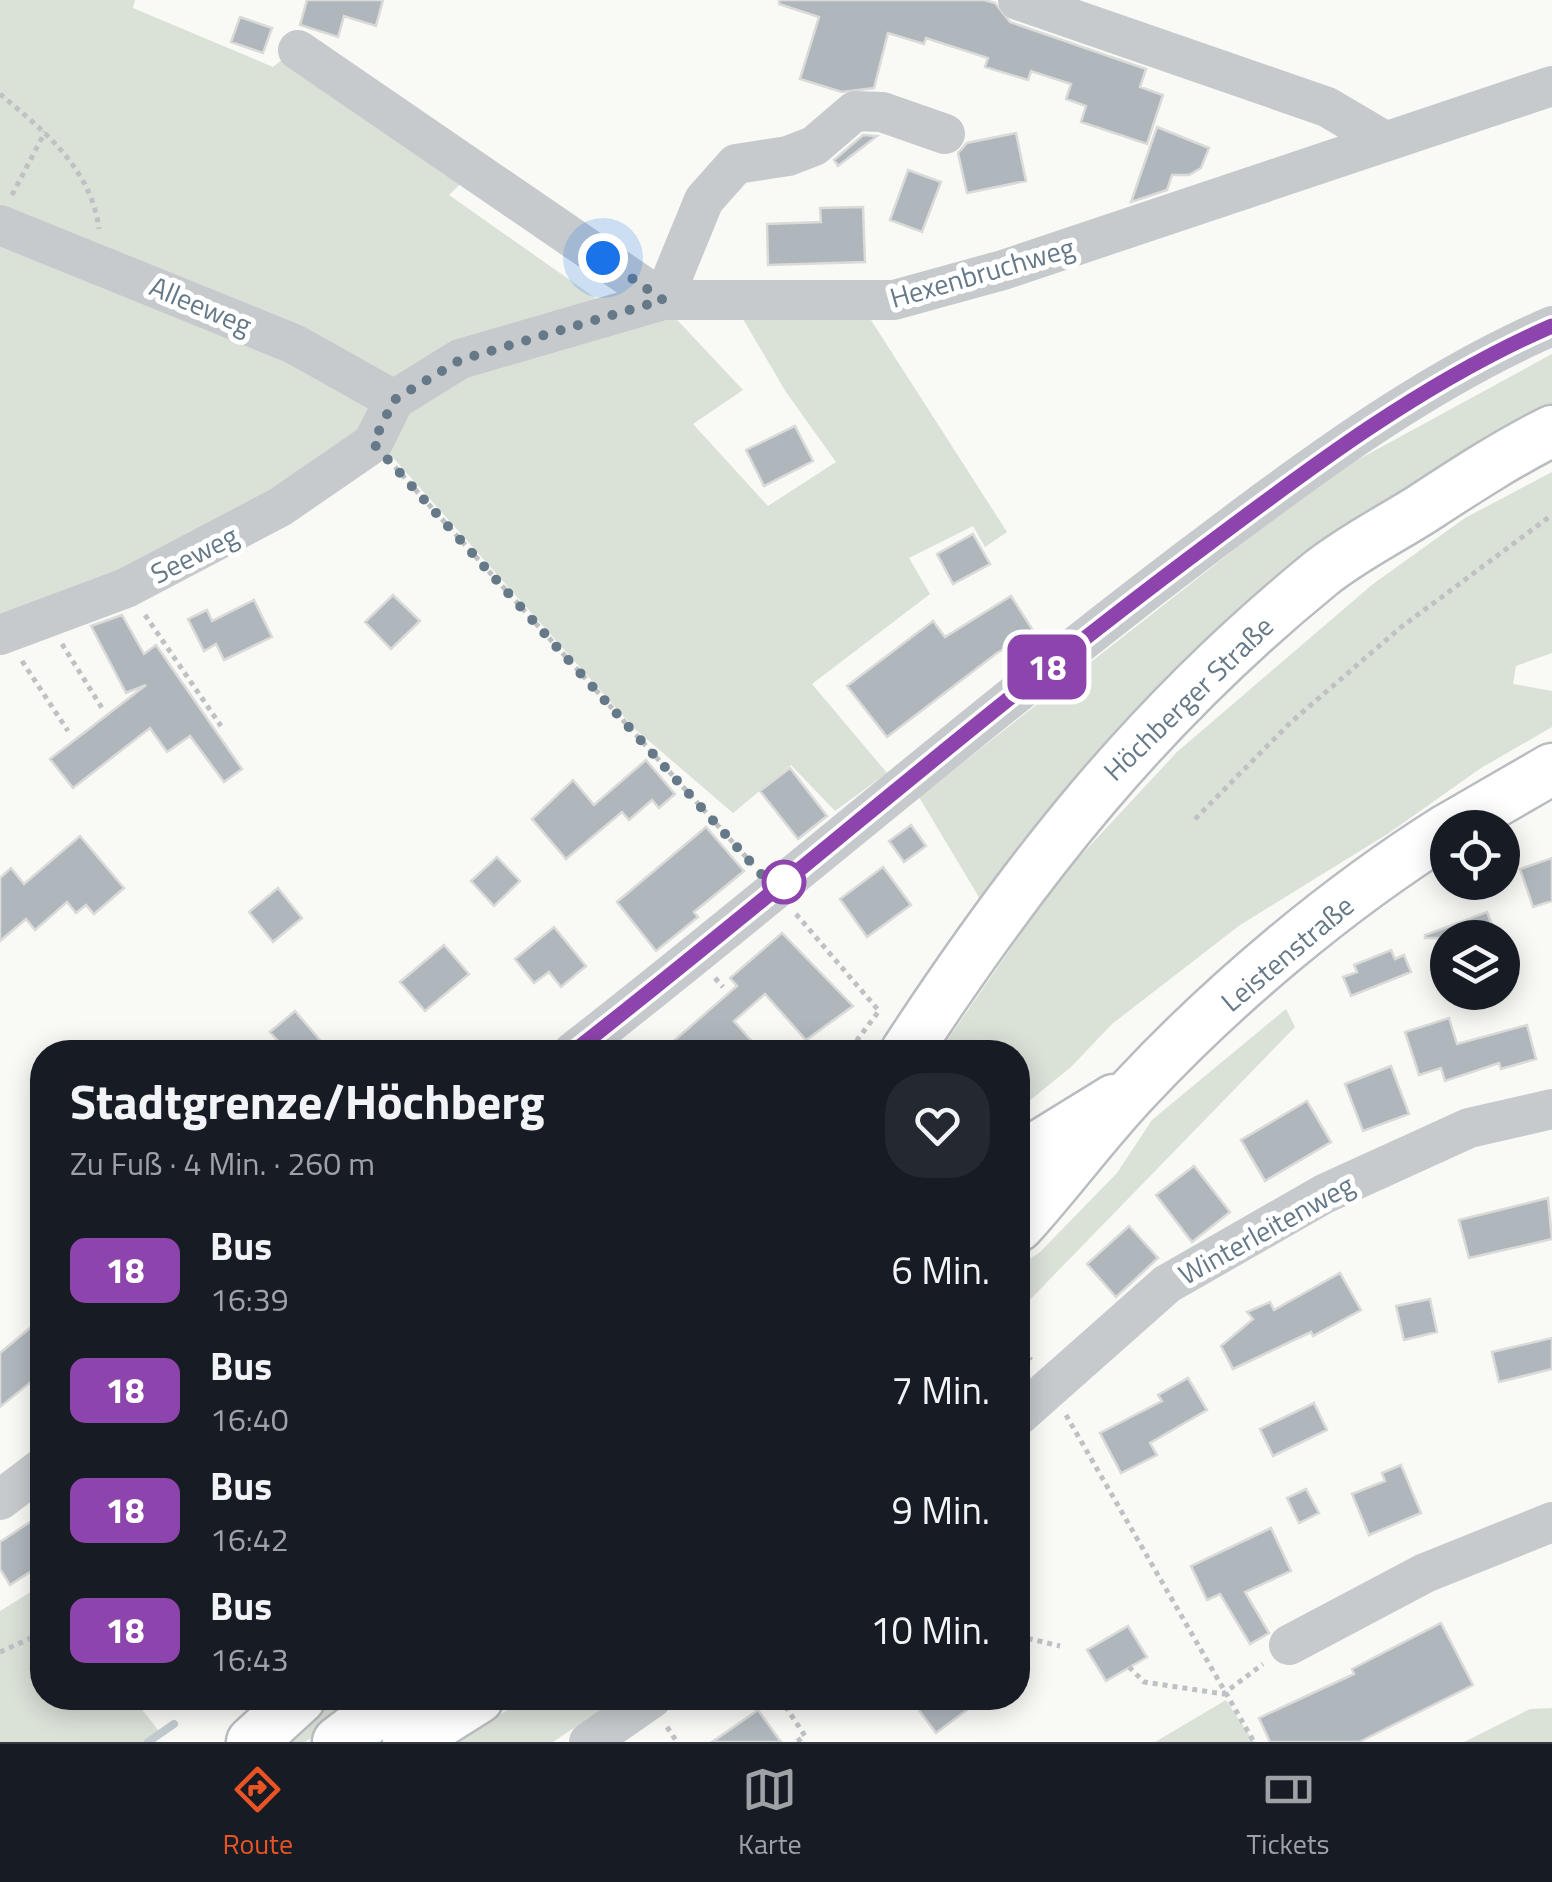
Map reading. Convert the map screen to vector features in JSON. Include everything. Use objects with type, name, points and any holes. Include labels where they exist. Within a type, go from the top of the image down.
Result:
[{"type":"main road","name":"Höchberger Straße","points":[[914,1040],[1018,887],[1098,786],[1201,678],[1324,572],[1514,450],[1552,432]]},
{"type":"main road","name":"Leistenstraße","points":[[1480,810],[1552,769]]},
{"type":"main road","name":"Leistenstraße","points":[[1030,1213],[1074,1166],[1136,1088],[1272,960],[1430,842]]},
{"type":"main road","name":"Leistenstraße","points":[[1030,1152],[1136,1088]]},
{"type":"main road","points":[[252,1742],[287,1710]]},
{"type":"main road","points":[[338,1742],[380,1710]]},
{"type":"main road","points":[[408,1742],[459,1710]]},
{"type":"street","points":[[1018,0],[1327,108],[1383,140]]},
{"type":"street","points":[[298,50],[663,300],[704,200],[736,164],[758,157],[788,156],[814,146],[855,111],[882,112],[945,134]]},
{"type":"street","name":"Hexenbruchweg","points":[[394,400],[460,360],[663,300],[894,300],[1002,270],[1552,86]]},
{"type":"street","name":"Alleeweg","points":[[4,212],[97,262],[294,344],[394,400]]},
{"type":"street","points":[[588,1040],[1080,641],[1287,484],[1412,400],[1552,326]]},
{"type":"street","points":[[373,443],[394,400]]},
{"type":"street","name":"Seeweg","points":[[2,635],[126,588],[268,515],[373,443]]},
{"type":"street","name":"Winterleitenweg","points":[[1030,1407],[1167,1284],[1324,1194],[1470,1128],[1552,1109]]},
{"type":"street","points":[[0,1500],[30,1477]]},
{"type":"street","points":[[1290,1644],[1425,1574],[1552,1522]]},
{"type":"street","points":[[589,1742],[635,1710]]},
{"type":"path","points":[[0,94],[45,132],[82,175],[96,210],[100,239],[97,262]]},
{"type":"path","points":[[4,212],[45,132]]},
{"type":"path","points":[[373,443],[879,1011],[857,1040]]},
{"type":"path","points":[[1196,819],[1290,722],[1400,628],[1552,515]]},
{"type":"path","points":[[126,588],[221,726]]},
{"type":"path","points":[[47,620],[102,708]]},
{"type":"path","points":[[2,635],[68,731]]},
{"type":"path","points":[[1030,1359],[1052,1390],[1254,1742]]},
{"type":"path","points":[[0,1652],[30,1638]]},
{"type":"path","points":[[1030,1639],[1060,1646]]},
{"type":"path","points":[[1129,1668],[1144,1682],[1223,1694],[1290,1644]]},
{"type":"path","points":[[788,1710],[805,1736],[796,1742]]},
{"type":"shaded area","points":[[0,0],[135,0],[133,8],[273,67],[292,51],[471,174],[449,195],[621,316],[666,308],[743,390],[693,424],[768,506],[836,462],[786,392],[740,314],[869,317],[1007,532],[985,547],[973,526],[909,558],[930,594],[812,684],[887,773],[835,811],[791,765],[733,813],[635,729],[387,451],[0,627]]},
{"type":"shaded area","points":[[1552,354],[1552,412],[1091,762],[980,899],[919,797],[1328,476]]},
{"type":"shaded area","points":[[1552,472],[1552,653],[1516,666],[1513,684],[1552,691],[1552,727],[1481,768],[1389,833],[1240,925],[1112,1024],[1071,1067],[1030,1100],[1030,1040],[947,1040],[1058,880],[1177,752],[1373,584],[1465,518]]},
{"type":"shaded area","points":[[1286,1009],[1295,1027],[1030,1300],[1030,1259],[1117,1173],[1152,1120]]},
{"type":"shaded area","points":[[30,1592],[30,1710],[142,1710],[162,1735],[151,1742],[0,1742],[0,1611]]},
{"type":"shaded area","points":[[1226,1700],[1254,1742],[1155,1742]]},
{"type":"shaded area","points":[[1552,1708],[1552,1742],[1464,1742],[1530,1709]]},
{"type":"shaded area","points":[[312,1710],[352,1710],[305,1742],[277,1742]]},
{"type":"shaded area","points":[[507,1710],[600,1710],[553,1742],[457,1742]]},
{"type":"building","points":[[307,0],[383,0],[376,26],[344,16],[338,37],[300,25]]},
{"type":"building","points":[[779,0],[984,0],[995,3],[1010,22],[1146,69],[1140,87],[1163,95],[1147,144],[1081,122],[1086,106],[1066,99],[1071,84],[1031,71],[1028,80],[985,67],[988,58],[926,38],[924,44],[888,33],[874,88],[842,92],[800,79],[819,17],[779,4]]},
{"type":"building","points":[[240,17],[272,28],[263,53],[231,42]]},
{"type":"building","points":[[1157,127],[1209,148],[1201,168],[1189,175],[1172,175],[1167,190],[1131,202]]},
{"type":"building","points":[[1016,133],[1026,181],[967,193],[958,153],[967,143]]},
{"type":"building","points":[[863,135],[877,136],[838,166],[834,160]]},
{"type":"building","points":[[908,170],[941,182],[922,232],[890,220]]},
{"type":"building","points":[[863,207],[865,262],[768,265],[767,224],[821,222],[820,208]]},
{"type":"building","points":[[795,426],[813,461],[764,486],[746,450]]},
{"type":"building","points":[[973,534],[990,564],[953,584],[937,554]]},
{"type":"building","points":[[393,595],[420,621],[391,649],[365,622]]},
{"type":"building","points":[[1011,596],[1034,632],[997,653],[887,737],[847,686],[933,621],[945,637]]},
{"type":"building","points":[[254,600],[272,637],[224,660],[216,644],[204,651],[188,619],[207,610],[212,621]]},
{"type":"building","points":[[122,615],[144,654],[156,645],[242,769],[224,782],[190,736],[167,752],[150,728],[73,788],[50,759],[146,685],[126,693],[91,626]]},
{"type":"building","points":[[646,760],[675,794],[659,808],[652,800],[629,820],[622,812],[566,859],[532,819],[573,780],[594,805]]},
{"type":"building","points":[[790,768],[827,816],[798,839],[760,791]]},
{"type":"building","points":[[911,825],[926,846],[904,862],[889,841]]},
{"type":"building","points":[[706,827],[744,871],[694,912],[698,917],[656,951],[617,902]]},
{"type":"building","points":[[80,836],[124,888],[94,914],[86,905],[76,913],[67,902],[35,930],[26,919],[0,941],[0,878],[11,868],[24,884]]},
{"type":"building","points":[[497,857],[520,881],[494,906],[471,881]]},
{"type":"building","points":[[1552,858],[1552,901],[1533,907],[1520,869]]},
{"type":"building","points":[[883,867],[911,905],[867,937],[840,899]]},
{"type":"building","points":[[278,888],[302,918],[273,942],[249,912]]},
{"type":"building","points":[[1487,912],[1490,920],[1465,920]]},
{"type":"building","points":[[554,927],[586,966],[561,987],[549,972],[534,983],[515,959]]},
{"type":"building","points":[[782,933],[853,1006],[806,1040],[765,994],[734,1021],[751,1040],[675,1040],[737,986],[730,978]]},
{"type":"building","points":[[444,945],[469,974],[425,1011],[400,982]]},
{"type":"building","points":[[1391,950],[1395,959],[1404,955],[1411,972],[1351,996],[1343,977],[1357,972],[1354,965]]},
{"type":"building","points":[[295,1011],[320,1040],[277,1040],[270,1032]]},
{"type":"building","points":[[1449,1018],[1457,1044],[1527,1025],[1536,1059],[1501,1069],[1499,1063],[1445,1081],[1441,1068],[1419,1075],[1405,1032]]},
{"type":"building","points":[[1391,1066],[1409,1114],[1363,1131],[1345,1084]]},
{"type":"building","points":[[1307,1101],[1331,1142],[1265,1181],[1241,1140]]},
{"type":"building","points":[[1194,1166],[1230,1212],[1192,1242],[1156,1195]]},
{"type":"building","points":[[1548,1198],[1552,1239],[1469,1258],[1459,1220]]},
{"type":"building","points":[[1129,1226],[1158,1258],[1116,1297],[1087,1264]]},
{"type":"building","points":[[1340,1273],[1361,1310],[1313,1336],[1311,1332],[1233,1369],[1221,1346],[1253,1319],[1247,1312],[1270,1302],[1274,1310]]},
{"type":"building","points":[[1430,1299],[1437,1332],[1404,1340],[1396,1306]]},
{"type":"building","points":[[30,1328],[30,1383],[0,1407],[0,1353]]},
{"type":"building","points":[[1552,1338],[1552,1369],[1499,1382],[1492,1352]]},
{"type":"building","points":[[1188,1378],[1207,1410],[1150,1443],[1157,1455],[1121,1473],[1100,1433],[1162,1401],[1158,1395]]},
{"type":"building","points":[[1314,1403],[1327,1430],[1273,1456],[1260,1429]]},
{"type":"building","points":[[1401,1465],[1421,1513],[1369,1535],[1352,1494],[1385,1481],[1382,1473]]},
{"type":"building","points":[[1306,1489],[1319,1513],[1299,1523],[1287,1498]]},
{"type":"building","points":[[30,1522],[30,1572],[10,1585],[0,1569],[0,1542]]},
{"type":"building","points":[[1271,1528],[1291,1571],[1245,1592],[1269,1633],[1250,1644],[1220,1594],[1207,1600],[1191,1566]]},
{"type":"building","points":[[1441,1623],[1473,1685],[1359,1742],[1270,1742],[1259,1718],[1354,1674],[1352,1669]]},
{"type":"building","points":[[1128,1626],[1147,1657],[1106,1681],[1087,1650]]},
{"type":"building","points":[[758,1710],[781,1742],[712,1742]]},
{"type":"building","points":[[919,1710],[967,1710],[936,1733]]},
{"type":"waterway","points":[[148,1742],[174,1724]]},
{"type":"bus line","name":"18","points":[[588,1040],[697,956],[1080,641],[1287,484],[1412,400],[1552,326]]},
{"type":"route","points":[[603,258],[663,300],[460,360],[394,400],[373,443],[763,876],[784,882]]}]
